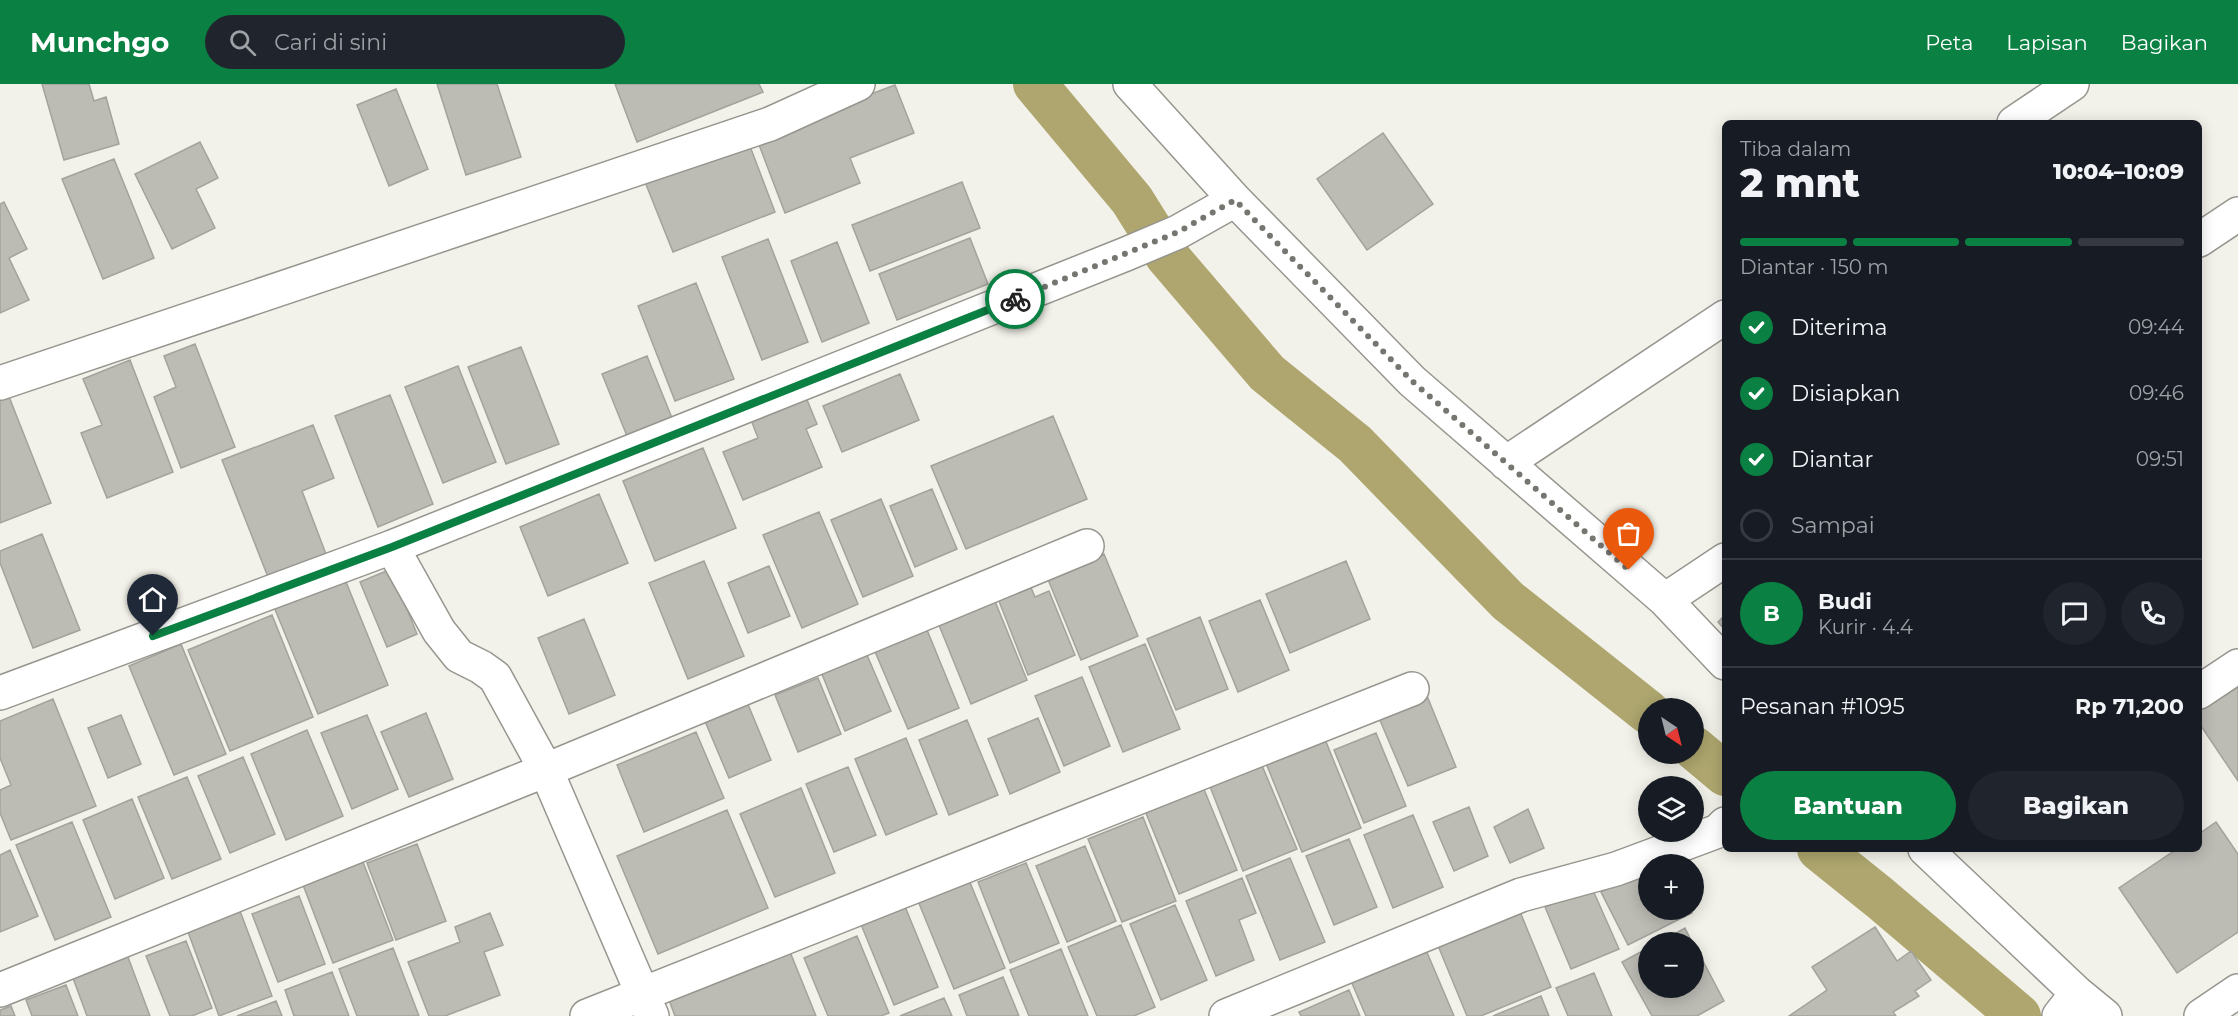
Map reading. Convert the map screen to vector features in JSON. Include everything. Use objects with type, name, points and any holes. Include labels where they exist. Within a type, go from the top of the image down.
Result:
[{"type":"street","points":[[0,384],[770,124],[858,84]]},
{"type":"street","points":[[1130,84],[1235,200],[1412,381],[1665,600],[1722,660]]},
{"type":"street","points":[[2018,120],[2072,84]]},
{"type":"street","points":[[0,693],[392,547],[1126,254],[1178,232],[1235,200]]},
{"type":"street","points":[[2202,238],[2238,214]]},
{"type":"street","points":[[1506,464],[1722,318]]},
{"type":"street","points":[[0,990],[546,770],[1088,546]]},
{"type":"street","points":[[392,547],[439,631],[459,656],[495,677],[546,770],[647,1005]]},
{"type":"street","points":[[1665,600],[1722,562]]},
{"type":"street","points":[[2202,690],[2238,666]]},
{"type":"street","points":[[587,1016],[647,1005],[1412,689]]},
{"type":"street","points":[[1226,1016],[1521,896],[1616,869],[1721,827]]},
{"type":"street","points":[[1941,853],[2068,1004],[2105,1016]]},
{"type":"street","points":[[2201,1016],[2238,991]]},
{"type":"building","points":[[42,84],[89,84],[94,101],[106,97],[119,144],[64,160]]},
{"type":"building","points":[[437,84],[497,84],[521,157],[466,175]]},
{"type":"building","points":[[615,84],[759,84],[763,92],[637,142]]},
{"type":"building","points":[[895,85],[914,133],[850,158],[860,183],[785,213],[756,137]]},
{"type":"building","points":[[396,89],[428,169],[389,186],[357,105]]},
{"type":"building","points":[[1383,133],[1433,204],[1367,250],[1317,179]]},
{"type":"building","points":[[748,141],[775,212],[673,252],[645,182]]},
{"type":"building","points":[[200,142],[218,178],[196,189],[215,228],[172,249],[135,174]]},
{"type":"building","points":[[114,159],[154,258],[103,279],[62,179]]},
{"type":"building","points":[[962,182],[980,228],[870,271],[852,225]]},
{"type":"building","points":[[4,202],[27,249],[9,258],[29,300],[0,313],[0,204]]},
{"type":"building","points":[[970,238],[988,284],[897,320],[879,274]]},
{"type":"building","points":[[768,239],[808,342],[762,360],[722,257]]},
{"type":"building","points":[[837,242],[869,323],[822,342],[791,261]]},
{"type":"building","points":[[696,283],[734,379],[675,401],[638,306]]},
{"type":"building","points":[[195,344],[235,447],[181,468],[154,397],[176,387],[164,356]]},
{"type":"building","points":[[521,347],[559,444],[506,464],[468,367]]},
{"type":"building","points":[[647,356],[672,418],[627,436],[602,374]]},
{"type":"building","points":[[130,360],[173,472],[107,498],[81,433],[102,425],[83,379]]},
{"type":"building","points":[[458,366],[496,462],[443,483],[405,387]]},
{"type":"building","points":[[900,374],[919,420],[842,452],[823,406]]},
{"type":"building","points":[[6,389],[51,503],[0,523],[0,391]]},
{"type":"building","points":[[803,390],[817,424],[806,429],[822,467],[743,500],[723,452],[758,438],[748,412]]},
{"type":"building","points":[[390,395],[433,504],[378,527],[335,416]]},
{"type":"building","points":[[1053,416],[1087,499],[966,549],[931,466]]},
{"type":"building","points":[[313,425],[334,478],[302,491],[326,554],[268,577],[222,460]]},
{"type":"building","points":[[703,448],[736,528],[655,561],[623,481]]},
{"type":"building","points":[[932,489],[957,549],[915,567],[890,506]]},
{"type":"building","points":[[599,494],[628,563],[548,596],[520,527]]},
{"type":"building","points":[[881,499],[913,576],[863,597],[831,520]]},
{"type":"building","points":[[819,512],[858,604],[802,628],[763,535]]},
{"type":"building","points":[[42,534],[80,630],[33,648],[0,563],[0,551]]},
{"type":"building","points":[[1104,554],[1138,636],[1081,660],[1047,577]]},
{"type":"building","points":[[704,561],[744,656],[688,679],[649,583]]},
{"type":"building","points":[[1346,561],[1370,619],[1290,653],[1266,594]]},
{"type":"building","points":[[769,566],[790,616],[748,633],[728,583]]},
{"type":"building","points":[[391,569],[417,634],[387,647],[360,582]]},
{"type":"building","points":[[344,577],[388,685],[318,714],[274,607]]},
{"type":"building","points":[[1027,578],[1035,597],[1049,591],[1075,655],[1028,675],[995,591]]},
{"type":"building","points":[[990,589],[1027,680],[971,704],[934,613]]},
{"type":"building","points":[[1260,600],[1289,670],[1238,692],[1209,621]]},
{"type":"building","points":[[272,615],[313,717],[230,751],[188,650]]},
{"type":"building","points":[[1200,617],[1228,689],[1176,710],[1147,639]]},
{"type":"building","points":[[584,619],[615,695],[569,714],[538,638]]},
{"type":"building","points":[[925,625],[959,708],[908,729],[873,647]]},
{"type":"building","points":[[181,644],[226,754],[174,775],[129,666]]},
{"type":"building","points":[[1145,644],[1180,729],[1123,752],[1089,667]]},
{"type":"building","points":[[864,648],[891,711],[845,731],[819,667]]},
{"type":"building","points":[[1082,677],[1110,746],[1064,766],[1035,696]]},
{"type":"building","points":[[818,678],[841,734],[798,752],[775,695]]},
{"type":"building","points":[[2238,678],[2238,781],[2202,727],[2202,702]]},
{"type":"building","points":[[1425,691],[1456,767],[1408,786],[1376,711]]},
{"type":"building","points":[[53,699],[96,806],[11,840],[0,813],[0,790],[11,785],[0,758],[0,721]]},
{"type":"building","points":[[747,702],[771,760],[729,778],[704,719]]},
{"type":"building","points":[[426,713],[453,779],[409,797],[381,732]]},
{"type":"building","points":[[121,715],[141,764],[108,778],[88,728]]},
{"type":"building","points":[[367,715],[398,789],[352,809],[321,733]]},
{"type":"building","points":[[1038,718],[1060,772],[1010,794],[988,739]]},
{"type":"building","points":[[967,720],[998,795],[949,815],[919,740]]},
{"type":"building","points":[[1320,727],[1361,828],[1302,852],[1261,751]]},
{"type":"building","points":[[307,730],[343,816],[286,840],[251,754]]},
{"type":"building","points":[[696,732],[724,798],[644,832],[617,765]]},
{"type":"building","points":[[1376,733],[1406,806],[1364,823],[1334,750]]},
{"type":"building","points":[[906,738],[937,814],[886,835],[855,759]]},
{"type":"building","points":[[243,757],[275,834],[230,853],[198,776]]},
{"type":"building","points":[[1261,763],[1297,849],[1243,871],[1209,784]]},
{"type":"building","points":[[848,767],[876,835],[834,852],[806,784]]},
{"type":"building","points":[[187,777],[221,859],[172,879],[138,797]]},
{"type":"building","points":[[1201,782],[1237,870],[1179,894],[1143,806]]},
{"type":"building","points":[[801,788],[835,873],[775,897],[740,814]]},
{"type":"building","points":[[132,799],[164,878],[115,899],[83,820]]},
{"type":"building","points":[[1469,807],[1488,856],[1454,871],[1433,822]]},
{"type":"building","points":[[1528,809],[1544,848],[1510,863],[1494,827]]},
{"type":"building","points":[[727,810],[768,908],[658,954],[617,856]]},
{"type":"building","points":[[1413,815],[1443,887],[1393,908],[1364,835]]},
{"type":"building","points":[[1143,817],[1176,901],[1122,922],[1088,839]]},
{"type":"building","points":[[72,822],[111,917],[55,940],[16,845]]},
{"type":"building","points":[[2216,822],[2238,854],[2238,932],[2177,973],[2119,888],[2173,852],[2202,852],[2202,832]]},
{"type":"building","points":[[1349,839],[1377,907],[1334,925],[1306,856]]},
{"type":"building","points":[[417,844],[446,921],[396,940],[367,863]]},
{"type":"building","points":[[1085,846],[1116,921],[1067,942],[1036,866]]},
{"type":"building","points":[[358,849],[393,940],[333,963],[298,872]]},
{"type":"building","points":[[10,850],[38,916],[0,932],[0,855]]},
{"type":"building","points":[[1290,858],[1325,942],[1280,960],[1246,876]]},
{"type":"building","points":[[1026,863],[1059,943],[1010,963],[978,882]]},
{"type":"building","points":[[1638,873],[1638,920],[1678,920],[1654,932],[1638,932],[1638,940],[1628,945],[1601,892]]},
{"type":"building","points":[[1242,878],[1256,913],[1239,920],[1254,960],[1216,976],[1186,901]]},
{"type":"building","points":[[969,880],[1005,968],[954,989],[918,901]]},
{"type":"building","points":[[1592,888],[1619,949],[1571,969],[1545,907]]},
{"type":"building","points":[[299,896],[325,964],[278,982],[252,914]]},
{"type":"building","points":[[1516,902],[1551,987],[1481,1016],[1467,1016],[1434,936]]},
{"type":"building","points":[[904,904],[938,987],[894,1005],[860,922]]},
{"type":"building","points":[[1175,905],[1207,980],[1161,1000],[1130,924]]},
{"type":"building","points":[[240,911],[272,996],[219,1016],[188,932]]},
{"type":"building","points":[[490,913],[503,945],[484,952],[500,995],[445,1016],[429,1016],[408,962],[460,942],[455,927]]},
{"type":"building","points":[[1121,925],[1155,1007],[1134,1016],[1097,1016],[1068,947]]},
{"type":"building","points":[[1875,927],[1897,961],[1911,951],[1931,980],[1915,991],[1919,996],[1893,1012],[1896,1016],[1789,1016],[1827,990],[1812,967]]},
{"type":"building","points":[[857,936],[889,1013],[881,1016],[828,1016],[804,958]]},
{"type":"building","points":[[186,941],[212,1008],[192,1016],[170,1016],[146,956]]},
{"type":"building","points":[[786,942],[816,1016],[675,1016],[666,992]]},
{"type":"building","points":[[393,948],[419,1016],[357,1016],[339,969]]},
{"type":"building","points":[[125,949],[150,1016],[87,1016],[70,970]]},
{"type":"building","points":[[1061,949],[1088,1016],[1029,1016],[1010,970]]},
{"type":"building","points":[[1426,950],[1454,1016],[1366,1016],[1351,981]]},
{"type":"building","points":[[1638,953],[1638,991],[1622,962]]},
{"type":"building","points":[[1704,963],[1724,1001],[1697,1016],[1652,1016],[1642,998],[1704,998]]},
{"type":"building","points":[[332,972],[349,1016],[294,1016],[285,990]]},
{"type":"building","points":[[1594,973],[1612,1016],[1568,1016],[1556,988]]},
{"type":"building","points":[[1003,977],[1019,1016],[967,1016],[959,995]]},
{"type":"building","points":[[66,985],[78,1016],[32,1016],[26,1000]]},
{"type":"building","points":[[1349,990],[1360,1016],[1301,1016],[1299,1012]]},
{"type":"building","points":[[1541,996],[1549,1016],[1493,1016]]},
{"type":"building","points":[[944,998],[952,1016],[900,1016]]},
{"type":"building","points":[[276,1001],[282,1016],[237,1016]]},
{"type":"building","points":[[11,1006],[15,1016],[0,1016],[0,1010]]},
{"type":"waterway","points":[[1035,84],[1132,200],[1167,256],[1267,373],[1355,444],[1508,601],[1638,704]]},
{"type":"waterway","points":[[1704,756],[1722,771]]},
{"type":"waterway","points":[[1823,852],[2019,1016]]},
{"type":"way so far","points":[[1015,299],[1178,232],[1235,200],[1412,381],[1629,570]]},
{"type":"route","points":[[153,636],[392,547],[1015,299]]}]
